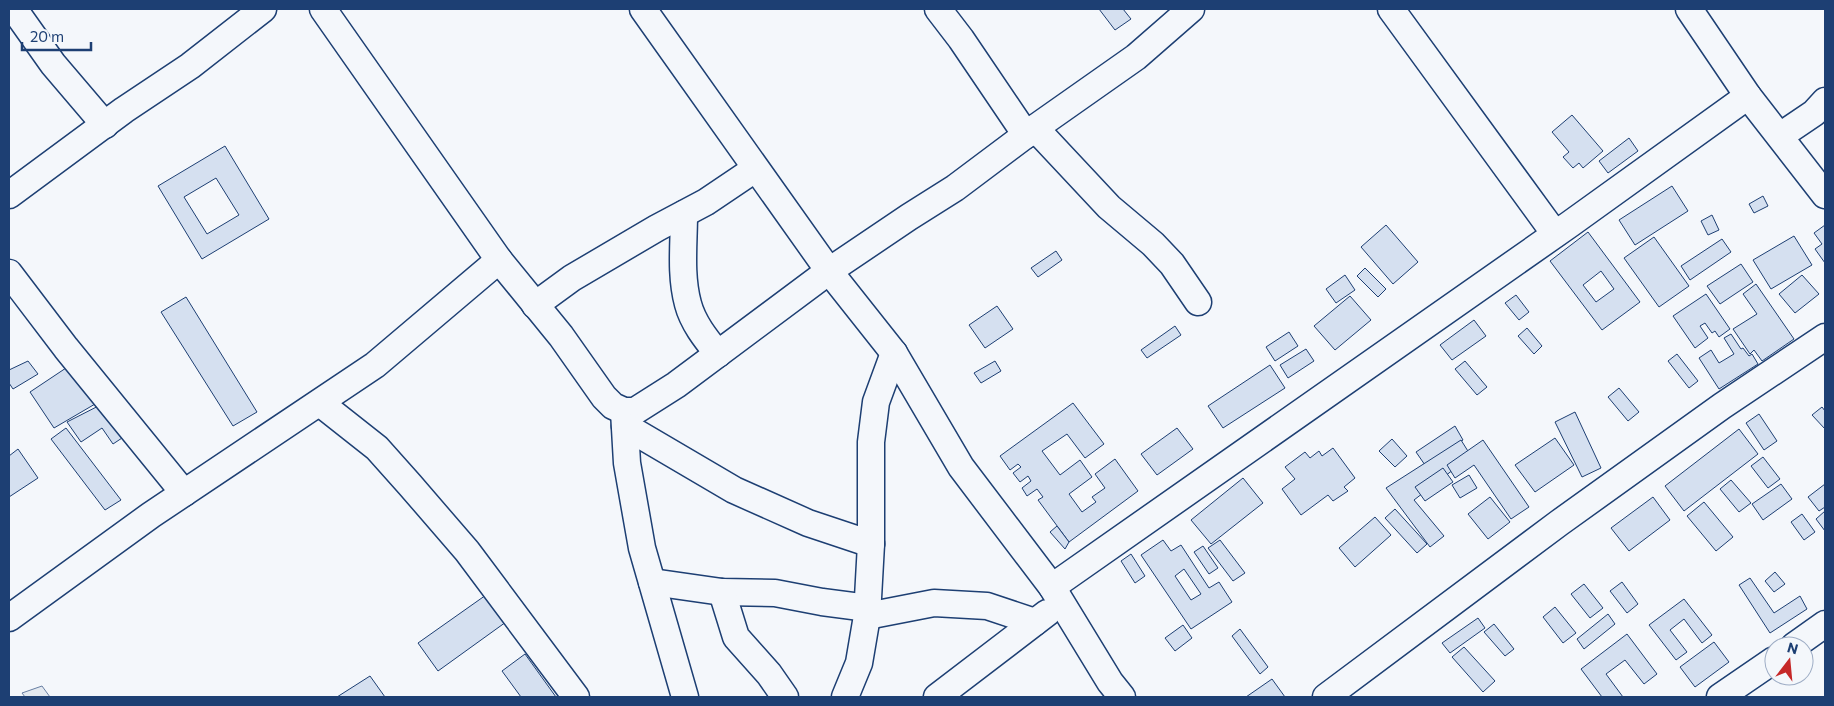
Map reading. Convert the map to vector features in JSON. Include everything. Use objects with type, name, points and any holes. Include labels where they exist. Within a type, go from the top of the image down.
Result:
[{"type":"street","points":[[14,9],[53,64],[105,125]]},
{"type":"street","points":[[9,195],[190,66],[263,9]]},
{"type":"street","points":[[323,9],[499,260],[561,336],[604,397],[624,419],[734,490],[808,523],[872,544]]},
{"type":"street","points":[[643,9],[829,271],[894,353],[961,466],[1056,594],[1110,682],[1122,697]]},
{"type":"street","points":[[938,9],[1031,131],[1109,207],[1153,244],[1172,264],[1198,302]]},
{"type":"street","points":[[624,419],[634,410],[676,385],[829,271],[955,188],[1031,131],[1136,57],[1191,9]]},
{"type":"street","points":[[1391,9],[1555,234]]},
{"type":"street","points":[[1689,9],[1748,96],[1825,195]]},
{"type":"street","points":[[937,697],[1035,622],[1056,594],[1748,96]]},
{"type":"street","points":[[1780,136],[1814,113],[1825,102]]},
{"type":"street","points":[[535,305],[572,278],[706,202],[755,169]]},
{"type":"street","points":[[684,214],[684,282],[688,305],[700,332],[718,354]]},
{"type":"street","points":[[9,618],[151,515],[375,365],[499,260]]},
{"type":"street","points":[[9,273],[66,348],[184,493]]},
{"type":"street","points":[[1326,697],[1559,523],[1722,406],[1825,337]]},
{"type":"street","points":[[845,697],[859,663],[867,612],[872,544],[871,442],[876,402],[894,353]]},
{"type":"street","points":[[320,403],[377,448],[410,485],[467,551],[576,697]]},
{"type":"street","points":[[624,419],[627,463],[642,548],[685,697]]},
{"type":"street","points":[[652,582],[722,592],[775,593],[867,612],[934,603],[987,606],[1035,622]]},
{"type":"street","points":[[722,592],[736,637],[769,674],[785,697]]},
{"type":"street","points":[[1808,636],[1825,624]]},
{"type":"street","points":[[1723,696],[1764,667]]},
{"type":"shaded area","points":[[42,686],[50,697],[25,697],[22,693]]},
{"type":"building","points":[[1099,9],[1123,9],[1131,19],[1115,30]]},
{"type":"building","points":[[1572,115],[1603,151],[1583,168],[1579,163],[1573,168],[1563,157],[1569,152],[1552,132]]},
{"type":"building","points":[[1629,138],[1638,151],[1608,173],[1599,161]]},
{"type":"building","points":[[225,146],[269,219],[202,259],[158,186]],"holes":[[[216,178],[239,215],[207,234],[184,197]]]},
{"type":"building","points":[[1672,186],[1688,211],[1635,245],[1619,220]]},
{"type":"building","points":[[1763,196],[1768,206],[1754,213],[1749,204]]},
{"type":"building","points":[[1712,215],[1719,230],[1708,235],[1701,221]]},
{"type":"building","points":[[1386,225],[1418,262],[1393,284],[1361,247]]},
{"type":"building","points":[[1825,225],[1825,263],[1815,249],[1822,244],[1814,233]]},
{"type":"building","points":[[1588,232],[1640,302],[1602,330],[1550,261]],"holes":[[[1601,271],[1614,289],[1596,302],[1583,285]]]},
{"type":"building","points":[[1794,236],[1812,265],[1771,289],[1753,260]]},
{"type":"building","points":[[1654,237],[1689,286],[1659,307],[1624,258]]},
{"type":"building","points":[[1722,239],[1731,252],[1690,280],[1681,266]]},
{"type":"building","points":[[1056,251],[1062,260],[1038,277],[1031,268]]},
{"type":"building","points":[[1741,264],[1753,282],[1720,304],[1707,286]]},
{"type":"building","points":[[1365,268],[1386,289],[1378,297],[1357,276]]},
{"type":"building","points":[[1345,275],[1355,290],[1336,303],[1326,289]]},
{"type":"building","points":[[1802,275],[1819,294],[1795,313],[1779,294]]},
{"type":"building","points":[[1756,284],[1794,339],[1762,361],[1754,350],[1750,354],[1733,329],[1757,314],[1743,294]]},
{"type":"building","points":[[1706,294],[1730,329],[1719,337],[1715,331],[1712,333],[1705,323],[1700,326],[1708,338],[1695,348],[1673,316]]},
{"type":"building","points":[[1516,295],[1529,312],[1519,320],[1505,303]]},
{"type":"building","points":[[1350,296],[1371,320],[1335,350],[1314,326]]},
{"type":"building","points":[[186,297],[257,412],[233,426],[161,312]]},
{"type":"building","points":[[997,306],[1013,329],[985,348],[969,325]]},
{"type":"building","points":[[1474,320],[1486,336],[1452,360],[1440,345]]},
{"type":"building","points":[[1175,326],[1181,335],[1147,358],[1141,350]]},
{"type":"building","points":[[1527,328],[1542,346],[1534,354],[1518,336]]},
{"type":"building","points":[[1289,332],[1298,346],[1275,361],[1266,347]]},
{"type":"building","points":[[1731,334],[1741,349],[1743,348],[1749,356],[1752,354],[1758,364],[1719,389],[1699,358],[1711,350],[1719,363],[1734,354],[1724,338]]},
{"type":"building","points":[[1306,349],[1314,361],[1288,378],[1280,365]]},
{"type":"building","points":[[1677,354],[1698,381],[1689,388],[1668,361]]},
{"type":"building","points":[[81,358],[107,397],[54,428],[30,392]]},
{"type":"building","points":[[28,361],[38,374],[13,389],[9,383],[9,370]]},
{"type":"building","points":[[995,361],[1001,371],[981,383],[974,373]]},
{"type":"building","points":[[1465,361],[1487,387],[1477,395],[1455,369]]},
{"type":"building","points":[[1270,365],[1285,388],[1223,428],[1208,406]]},
{"type":"building","points":[[1619,388],[1639,412],[1628,421],[1608,397]]},
{"type":"building","points":[[114,398],[125,436],[113,444],[102,428],[81,442],[67,422]]},
{"type":"building","points":[[1073,403],[1104,444],[1085,458],[1067,434],[1042,451],[1060,475],[1080,460],[1092,477],[1069,494],[1082,512],[1096,502],[1092,497],[1105,488],[1095,474],[1115,459],[1138,491],[1069,542],[1038,500],[1043,497],[1037,489],[1027,496],[1022,488],[1031,481],[1028,476],[1020,482],[1013,473],[1021,467],[1018,464],[1010,470],[1000,456]]},
{"type":"building","points":[[1822,407],[1825,411],[1825,429],[1812,415]]},
{"type":"building","points":[[1575,412],[1601,468],[1582,477],[1555,422]]},
{"type":"building","points":[[1759,414],[1777,441],[1764,450],[1746,423]]},
{"type":"building","points":[[1455,426],[1463,440],[1425,465],[1416,452]]},
{"type":"building","points":[[66,428],[121,500],[105,510],[51,439]]},
{"type":"building","points":[[1177,428],[1193,449],[1157,475],[1141,454]]},
{"type":"building","points":[[1739,429],[1758,454],[1684,511],[1665,486]]},
{"type":"building","points":[[1555,438],[1574,465],[1535,492],[1515,465]]},
{"type":"building","points":[[1392,439],[1407,456],[1395,467],[1379,451]]},
{"type":"building","points":[[1461,440],[1471,456],[1414,500],[1444,536],[1430,547],[1386,488]]},
{"type":"building","points":[[1483,440],[1529,507],[1511,519],[1474,465],[1455,478],[1447,465]]},
{"type":"building","points":[[1333,448],[1355,478],[1344,487],[1348,491],[1333,501],[1328,495],[1301,515],[1282,489],[1295,479],[1285,467],[1305,452],[1310,458],[1319,451],[1322,456]]},
{"type":"building","points":[[18,449],[38,478],[9,497],[9,456]]},
{"type":"building","points":[[1763,457],[1780,479],[1768,488],[1751,466]]},
{"type":"building","points":[[1443,468],[1453,482],[1425,501],[1415,487]]},
{"type":"building","points":[[1469,475],[1477,488],[1460,498],[1452,485]]},
{"type":"building","points":[[1243,478],[1263,503],[1211,544],[1191,520]]},
{"type":"building","points":[[1731,480],[1751,503],[1739,512],[1720,489]]},
{"type":"building","points":[[1781,484],[1792,499],[1763,520],[1752,504]]},
{"type":"building","points":[[1825,484],[1825,507],[1819,511],[1808,497]]},
{"type":"building","points":[[1490,497],[1510,522],[1488,539],[1468,514]]},
{"type":"building","points":[[1653,497],[1670,520],[1629,551],[1611,528]]},
{"type":"building","points":[[1704,502],[1733,537],[1716,551],[1687,516]]},
{"type":"building","points":[[1395,509],[1427,544],[1417,553],[1385,518]]},
{"type":"building","points":[[1825,511],[1825,531],[1816,519]]},
{"type":"building","points":[[1802,514],[1815,532],[1804,540],[1791,522]]},
{"type":"building","points":[[1375,517],[1391,535],[1355,567],[1339,548]]},
{"type":"building","points":[[1057,526],[1069,542],[1065,549],[1050,532]]},
{"type":"building","points":[[1163,540],[1171,551],[1181,545],[1209,588],[1219,582],[1232,602],[1191,629],[1141,555]],"holes":[[[1184,569],[1201,594],[1191,600],[1175,576]]]},
{"type":"building","points":[[1220,540],[1245,573],[1233,581],[1208,548]]},
{"type":"building","points":[[1203,546],[1218,568],[1209,574],[1194,552]]},
{"type":"building","points":[[1131,554],[1145,576],[1135,583],[1121,561]]},
{"type":"building","points":[[1775,572],[1785,584],[1774,592],[1765,581]]},
{"type":"building","points":[[1750,578],[1774,613],[1800,596],[1807,609],[1770,633],[1739,585]]},
{"type":"building","points":[[1622,582],[1638,604],[1627,613],[1610,591]]},
{"type":"building","points":[[1584,584],[1603,608],[1590,618],[1571,594]]},
{"type":"building","points":[[486,595],[506,622],[438,671],[418,643]]},
{"type":"building","points":[[1684,599],[1712,635],[1702,643],[1684,619],[1670,630],[1687,652],[1676,660],[1649,625]]},
{"type":"building","points":[[1555,607],[1576,633],[1563,643],[1543,617]]},
{"type":"building","points":[[1608,614],[1615,624],[1584,649],[1577,639]]},
{"type":"building","points":[[1478,618],[1485,628],[1450,653],[1442,643]]},
{"type":"building","points":[[1494,624],[1514,649],[1505,656],[1484,632]]},
{"type":"building","points":[[1183,625],[1192,638],[1175,651],[1165,638]]},
{"type":"building","points":[[1240,629],[1268,667],[1260,674],[1232,636]]},
{"type":"building","points":[[1627,634],[1657,674],[1644,684],[1625,660],[1606,674],[1623,697],[1602,697],[1581,669]]},
{"type":"building","points":[[1714,642],[1729,662],[1695,687],[1680,667]]},
{"type":"building","points":[[1464,647],[1495,681],[1483,692],[1452,657]]},
{"type":"building","points":[[525,654],[556,697],[521,697],[502,671]]},
{"type":"building","points":[[370,676],[385,697],[337,697]]},
{"type":"building","points":[[1272,679],[1285,697],[1246,697]]}]
